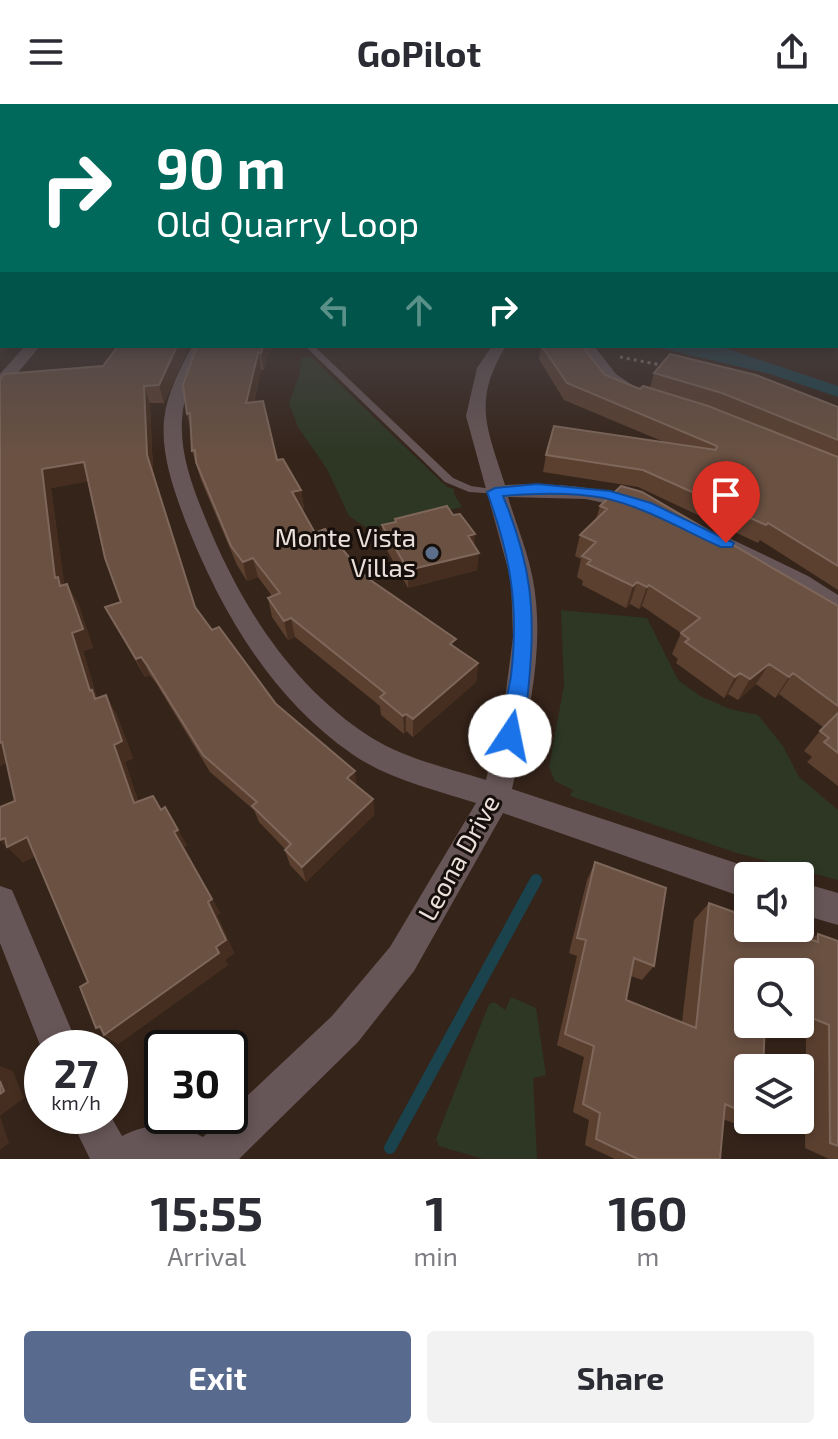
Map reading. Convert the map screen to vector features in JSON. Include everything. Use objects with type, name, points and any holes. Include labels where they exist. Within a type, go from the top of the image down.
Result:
[{"type":"street","points":[[0,384],[24,356]]},
{"type":"street","points":[[194,356],[180,387],[173,421],[185,493],[209,555],[234,606],[275,667],[317,709],[363,747],[496,797],[734,878]]},
{"type":"street","name":"Leona Drive","points":[[210,1159],[345,1029],[402,959],[496,797],[517,707],[525,637],[522,580],[475,416],[485,368],[492,356]]},
{"type":"street","points":[[595,356],[626,390],[653,401]]},
{"type":"street","points":[[495,492],[537,489],[605,494],[659,513]]},
{"type":"street","points":[[713,537],[800,581],[838,606]]},
{"type":"street","points":[[0,902],[53,1030]]},
{"type":"street","points":[[814,902],[838,909]]},
{"type":"street","points":[[99,1134],[112,1159]]},
{"type":"street","points":[[123,1159],[156,1144],[183,1148],[197,1159]]},
{"type":"lane","points":[[320,356],[449,480],[469,489],[495,492]]},
{"type":"path","points":[[620,356],[678,369]]},
{"type":"green space","points":[[310,356],[447,487],[454,489],[462,507],[368,529],[349,516],[327,469],[298,427],[289,403],[300,373],[301,358]]},
{"type":"green space","points":[[561,610],[647,618],[678,680],[700,696],[730,709],[758,715],[783,746],[799,777],[838,810],[838,880],[814,874],[814,862],[771,862],[737,853],[570,796],[573,790],[555,781],[549,767],[564,685]]},
{"type":"green space","points":[[511,997],[536,1008],[546,1075],[533,1078],[537,1159],[483,1159],[439,1146],[436,1139],[489,1004],[494,1002],[505,1010]]},
{"type":"water","points":[[695,356],[749,356],[838,386],[838,397],[770,374]]},
{"type":"building","points":[[110,356],[172,356],[159,385],[144,386],[147,455],[195,607],[212,630],[219,627],[276,704],[355,771],[347,778],[373,799],[302,867],[285,850],[291,844],[252,806],[257,802],[203,755],[147,665],[141,657],[136,659],[105,607],[121,602],[105,558],[84,462],[42,469],[55,578],[58,577],[60,586],[67,584],[83,629],[72,633],[90,691],[95,699],[106,695],[122,741],[114,745],[134,803],[153,796],[161,810],[165,807],[178,830],[174,832],[212,899],[208,902],[226,940],[216,947],[219,953],[111,1030],[102,1030],[100,1026],[96,1028],[80,987],[88,982],[27,837],[7,847],[5,838],[0,840],[0,807],[15,801],[0,743],[0,379],[4,374],[103,366]]},
{"type":"building","points":[[193,356],[257,356],[246,403],[263,401],[277,460],[283,459],[301,490],[292,492],[315,533],[325,529],[366,577],[456,639],[450,644],[478,663],[413,719],[406,714],[403,716],[380,697],[385,693],[291,618],[284,621],[268,598],[280,593],[253,558],[243,562],[231,546],[196,462],[195,450],[192,451],[190,413],[187,414],[183,385]]},
{"type":"building","points":[[549,356],[590,356],[605,375],[640,389],[643,386],[708,406],[838,457],[838,566],[768,523],[766,525],[643,470],[546,455],[554,426],[716,450],[717,446],[567,383]]},
{"type":"building","points":[[668,356],[679,356],[756,375],[838,407],[838,440],[722,393],[654,373]]},
{"type":"building","points":[[621,486],[642,492],[838,606],[838,706],[793,673],[789,677],[769,664],[750,679],[740,673],[735,677],[685,642],[689,639],[681,633],[700,618],[649,585],[647,587],[637,582],[633,586],[587,564],[591,560],[582,556],[596,542],[580,535],[607,509],[600,506]]},
{"type":"building","points":[[447,506],[453,515],[460,514],[475,534],[468,536],[479,553],[408,570],[382,525]]},
{"type":"building","points":[[838,713],[838,753],[824,742],[829,738],[820,731]]},
{"type":"building","points":[[595,862],[666,888],[654,966],[634,958],[626,1000],[696,1028],[709,903],[734,912],[734,942],[818,942],[818,934],[838,941],[838,1146],[830,1143],[829,1025],[814,1019],[814,958],[734,958],[734,1038],[764,1038],[764,1054],[734,1054],[734,1108],[725,1104],[720,1159],[638,1159],[596,1139],[600,1113],[583,1104],[594,1046],[565,1034],[586,940],[577,938]]},
{"type":"waterway","points":[[390,1148],[536,880]]},
{"type":"place","name":"Monte Vista Villas","points":[[432,553]]},
{"type":"route","points":[[510,736],[517,707],[525,637],[522,580],[511,535],[495,492],[537,489],[605,494],[645,507],[726,543]]}]
